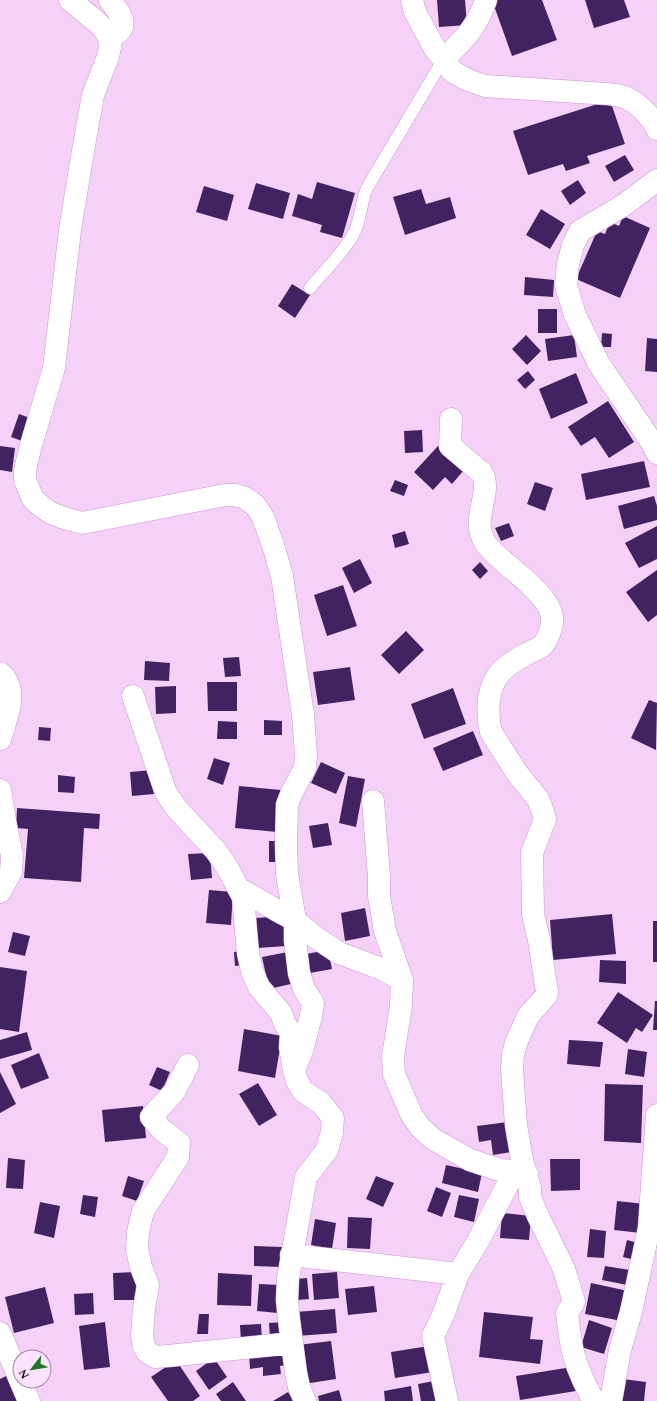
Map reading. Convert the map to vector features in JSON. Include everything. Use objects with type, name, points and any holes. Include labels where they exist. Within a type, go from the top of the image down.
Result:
[{"type":"street","points":[[70,0],[98,23],[106,32],[109,38],[110,47],[108,57],[93,95],[70,230],[54,368],[31,445],[25,470],[25,480],[33,499],[41,506],[51,513],[82,522],[225,495],[236,495],[245,498],[255,505],[263,517],[273,544],[282,576],[303,716],[306,755],[305,768],[287,805],[286,843],[288,874],[295,920],[295,940],[299,973],[304,989],[313,1003],[302,1051],[294,1070]]},
{"type":"street","points":[[109,38],[117,34],[122,27],[120,14],[110,0]]},
{"type":"street","points":[[412,0],[415,12],[443,60],[453,72],[468,80],[485,86],[622,96],[635,103],[654,123],[657,129]]},
{"type":"street","points":[[443,60],[472,31],[478,21],[486,0]]},
{"type":"street","points":[[657,180],[624,205],[580,231],[573,245],[568,264],[566,285],[576,315],[599,364],[651,441],[657,453]]},
{"type":"street","points":[[447,1401],[433,1336],[444,1313],[458,1274],[521,1172],[522,1160],[516,1125],[512,1069],[513,1055],[522,1028],[528,1016],[546,996],[547,992],[539,940],[533,914],[532,853],[545,819],[538,799],[517,773],[491,732],[488,706],[491,687],[500,671],[515,660],[542,645],[548,636],[552,620],[548,607],[535,588],[484,540],[481,530],[480,515],[484,495],[484,478],[482,473],[450,446],[451,419]]},
{"type":"street","points":[[0,673],[3,675],[10,688],[10,709],[0,739]]},
{"type":"street","points":[[133,696],[166,793],[177,809],[216,851],[227,867],[243,897],[248,953],[252,970],[258,987],[281,1013],[291,1032],[290,1047],[297,1081],[303,1091],[321,1103],[333,1118],[327,1150],[306,1177],[288,1278],[287,1300],[298,1387],[305,1401]]},
{"type":"street","points":[[0,790],[12,856],[11,872],[0,892]]},
{"type":"street","points":[[373,801],[379,876],[379,896],[385,931],[402,980],[401,1006],[393,1056],[394,1074],[412,1116],[421,1128],[433,1139],[470,1160],[500,1170],[521,1172]]},
{"type":"street","points":[[238,888],[295,920],[312,935],[339,953],[382,969],[402,980]]},
{"type":"street","points":[[188,1065],[174,1092],[151,1117],[161,1129],[179,1143],[178,1156],[143,1211],[138,1232],[141,1267],[148,1285],[142,1336],[144,1346],[147,1352],[155,1357],[162,1357],[292,1343]]},
{"type":"street","points":[[611,1401],[620,1350],[632,1312],[649,1228],[657,1115]]},
{"type":"street","points":[[521,1172],[530,1188],[530,1197],[538,1216],[564,1269],[574,1302],[567,1313],[571,1342],[587,1390],[594,1401]]},
{"type":"street","points":[[291,1255],[458,1274]]},
{"type":"street","points":[[0,1333],[17,1376],[29,1401]]},
{"type":"lane","points":[[310,288],[348,243],[359,221],[363,198],[367,188],[443,60]]},
{"type":"building","points":[[437,0],[465,0],[467,25],[439,27]]},
{"type":"building","points":[[492,0],[542,0],[557,40],[512,56]]},
{"type":"building","points":[[585,0],[624,0],[630,17],[594,28]]},
{"type":"building","points":[[610,100],[625,144],[587,156],[590,163],[566,171],[563,164],[528,175],[513,131]]},
{"type":"building","points":[[625,155],[634,170],[614,182],[605,166]]},
{"type":"building","points":[[578,180],[586,193],[570,205],[561,191]]},
{"type":"building","points":[[317,182],[355,193],[342,238],[320,232],[322,225],[292,216],[298,194],[312,199]]},
{"type":"building","points":[[256,183],[290,193],[283,219],[248,209]]},
{"type":"building","points":[[204,186],[234,195],[227,221],[196,212]]},
{"type":"building","points":[[421,189],[426,204],[450,197],[456,218],[405,235],[393,197]]},
{"type":"building","points":[[541,209],[565,224],[550,249],[526,235]]},
{"type":"building","points":[[623,216],[650,228],[620,298],[576,279],[597,231],[605,234],[610,222],[619,226]]},
{"type":"building","points":[[525,277],[554,280],[553,297],[524,295]]},
{"type":"building","points":[[292,284],[310,295],[295,318],[278,306]]},
{"type":"building","points":[[538,309],[557,309],[557,333],[538,333]]},
{"type":"building","points":[[602,333],[612,334],[611,347],[601,347]]},
{"type":"building","points":[[526,335],[541,351],[527,365],[512,349]]},
{"type":"building","points":[[574,335],[577,357],[548,361],[545,339]]},
{"type":"building","points":[[647,338],[657,339],[657,372],[645,371]]},
{"type":"building","points":[[528,371],[535,380],[525,389],[517,380]]},
{"type":"building","points":[[576,373],[588,403],[551,419],[539,389]]},
{"type":"building","points":[[608,401],[634,442],[609,458],[595,437],[581,446],[568,427]]},
{"type":"building","points":[[19,414],[30,418],[22,441],[11,437]]},
{"type":"building","points":[[422,430],[423,452],[405,453],[404,431]]},
{"type":"building","points":[[0,446],[15,448],[12,472],[0,470]]},
{"type":"building","points":[[438,446],[464,470],[452,484],[445,477],[433,490],[414,472]]},
{"type":"building","points":[[644,461],[650,487],[586,500],[581,474]]},
{"type":"building","points":[[395,480],[408,485],[404,496],[390,491]]},
{"type":"building","points":[[535,482],[553,488],[545,511],[527,504]]},
{"type":"building","points":[[654,496],[657,506],[657,520],[624,529],[618,506]]},
{"type":"building","points":[[509,523],[514,536],[501,541],[495,528]]},
{"type":"building","points":[[657,526],[657,559],[639,568],[625,543]]},
{"type":"building","points":[[405,531],[409,544],[395,548],[392,535]]},
{"type":"building","points":[[360,559],[372,583],[354,593],[342,568]]},
{"type":"building","points":[[480,562],[488,571],[480,579],[472,570]]},
{"type":"building","points":[[657,570],[657,615],[648,622],[626,592]]},
{"type":"building","points":[[343,585],[357,626],[327,636],[314,595]]},
{"type":"building","points":[[406,631],[424,650],[399,674],[381,655]]},
{"type":"building","points":[[239,657],[241,676],[225,677],[223,658]]},
{"type":"building","points":[[145,661],[170,663],[169,681],[144,680]]},
{"type":"building","points":[[350,667],[355,700],[318,705],[313,672]]},
{"type":"building","points":[[207,682],[237,682],[237,711],[208,711]]},
{"type":"building","points":[[176,686],[176,713],[156,714],[155,687]]},
{"type":"building","points":[[453,688],[466,724],[424,739],[411,704]]},
{"type":"building","points":[[649,700],[657,703],[656,750],[631,738]]},
{"type":"building","points":[[264,720],[282,721],[282,735],[264,735]]},
{"type":"building","points":[[218,721],[237,722],[237,739],[217,739]]},
{"type":"building","points":[[39,727],[51,728],[50,741],[38,740]]},
{"type":"building","points":[[473,731],[483,755],[443,771],[433,748]]},
{"type":"building","points":[[214,758],[230,763],[223,785],[207,779]]},
{"type":"building","points":[[321,762],[345,773],[336,794],[311,783]]},
{"type":"building","points":[[152,770],[154,794],[132,796],[130,772]]},
{"type":"building","points":[[58,775],[75,777],[74,793],[58,792]]},
{"type":"building","points":[[348,776],[365,779],[356,827],[339,823]]},
{"type":"building","points":[[239,786],[281,790],[277,832],[235,828]]},
{"type":"building","points":[[17,808],[100,814],[99,829],[84,828],[81,882],[24,878],[28,829],[16,828]]},
{"type":"building","points":[[328,823],[332,845],[313,848],[309,826]]},
{"type":"building","points":[[269,841],[281,841],[280,862],[269,862]]},
{"type":"building","points":[[210,853],[212,878],[191,880],[188,854]]},
{"type":"building","points":[[209,890],[233,892],[231,925],[206,923]]},
{"type":"building","points":[[365,908],[370,936],[345,941],[341,913]]},
{"type":"building","points":[[612,914],[616,954],[553,960],[550,920]]},
{"type":"building","points":[[284,916],[286,946],[258,948],[256,918]]},
{"type":"building","points":[[653,921],[657,921],[657,962],[653,962]]},
{"type":"building","points":[[13,932],[30,936],[25,956],[8,952]]},
{"type":"building","points":[[328,950],[332,969],[310,973],[306,954]]},
{"type":"building","points":[[243,951],[244,965],[235,966],[234,952]]},
{"type":"building","points":[[288,952],[295,983],[269,989],[262,957]]},
{"type":"building","points":[[600,960],[626,961],[626,984],[599,982]]},
{"type":"building","points":[[0,967],[27,971],[19,1032],[0,1029]]},
{"type":"building","points":[[618,992],[653,1015],[642,1032],[636,1028],[627,1043],[597,1023]]},
{"type":"building","points":[[655,1001],[657,1001],[657,1030],[653,1030]]},
{"type":"building","points":[[244,1029],[282,1036],[275,1078],[238,1071]]},
{"type":"building","points":[[27,1032],[32,1050],[0,1059],[0,1040]]},
{"type":"building","points":[[569,1040],[603,1042],[600,1067],[567,1064]]},
{"type":"building","points":[[628,1049],[647,1052],[644,1077],[625,1074]]},
{"type":"building","points":[[39,1053],[49,1078],[21,1089],[11,1065]]},
{"type":"building","points":[[157,1067],[170,1072],[162,1091],[149,1085]]},
{"type":"building","points":[[0,1072],[16,1104],[0,1113]]},
{"type":"building","points":[[258,1083],[277,1115],[259,1126],[239,1094]]},
{"type":"building","points":[[605,1084],[643,1085],[641,1143],[604,1141]]},
{"type":"building","points":[[143,1106],[146,1138],[105,1142],[102,1110]]},
{"type":"building","points":[[508,1122],[512,1152],[493,1155],[491,1140],[479,1142],[477,1126]]},
{"type":"building","points":[[8,1158],[25,1160],[23,1189],[6,1188]]},
{"type":"building","points":[[550,1159],[580,1159],[580,1190],[551,1191]]},
{"type":"building","points":[[446,1165],[482,1173],[478,1192],[442,1183]]},
{"type":"building","points":[[128,1176],[144,1181],[137,1201],[122,1196]]},
{"type":"building","points":[[376,1176],[394,1183],[383,1207],[366,1199]]},
{"type":"building","points":[[436,1187],[451,1193],[442,1217],[427,1211]]},
{"type":"building","points":[[83,1195],[98,1197],[95,1217],[80,1214]]},
{"type":"building","points":[[459,1195],[479,1199],[474,1222],[454,1217]]},
{"type":"building","points":[[617,1201],[645,1204],[641,1233],[614,1230]]},
{"type":"building","points":[[40,1202],[60,1206],[54,1238],[34,1233]]},
{"type":"building","points":[[502,1213],[531,1216],[529,1240],[500,1238]]},
{"type":"building","points":[[348,1217],[372,1218],[370,1249],[347,1248]]},
{"type":"building","points":[[315,1219],[336,1223],[332,1249],[311,1245]]},
{"type":"building","points":[[590,1229],[606,1231],[604,1258],[587,1257]]},
{"type":"building","points":[[627,1240],[638,1243],[635,1260],[623,1257]]},
{"type":"building","points":[[254,1246],[282,1247],[281,1267],[254,1266]]},
{"type":"building","points":[[605,1266],[630,1270],[627,1285],[602,1280]]},
{"type":"building","points":[[136,1272],[137,1300],[114,1300],[113,1273]]},
{"type":"building","points":[[337,1272],[339,1298],[314,1300],[312,1274]]},
{"type":"building","points":[[218,1273],[252,1275],[251,1306],[217,1305]]},
{"type":"building","points":[[307,1278],[309,1299],[297,1300],[296,1279]]},
{"type":"building","points":[[591,1283],[628,1291],[622,1321],[585,1314]]},
{"type":"building","points":[[259,1284],[280,1285],[278,1313],[257,1311]]},
{"type":"building","points":[[374,1286],[377,1312],[348,1315],[345,1289]]},
{"type":"building","points":[[45,1287],[54,1323],[14,1333],[5,1297]]},
{"type":"building","points":[[93,1293],[94,1314],[75,1315],[74,1294]]},
{"type":"building","points":[[335,1309],[337,1333],[297,1336],[295,1312]]},
{"type":"building","points":[[484,1312],[533,1317],[530,1339],[543,1340],[540,1364],[479,1357]]},
{"type":"building","points":[[199,1314],[209,1314],[208,1334],[197,1334]]},
{"type":"building","points":[[589,1320],[612,1328],[604,1354],[581,1347]]},
{"type":"building","points":[[105,1322],[110,1367],[84,1370],[79,1326]]},
{"type":"building","points":[[284,1322],[286,1339],[270,1340],[269,1323]]},
{"type":"building","points":[[261,1324],[262,1340],[241,1342],[240,1325]]},
{"type":"building","points":[[331,1341],[336,1379],[304,1384],[298,1345]]},
{"type":"building","points":[[429,1346],[433,1372],[395,1378],[391,1352]]},
{"type":"building","points":[[285,1350],[287,1365],[280,1366],[281,1374],[263,1376],[263,1367],[250,1369],[249,1354]]},
{"type":"building","points":[[214,1358],[227,1377],[209,1390],[196,1371]]},
{"type":"building","points":[[176,1360],[200,1396],[193,1401],[168,1401],[151,1377]]},
{"type":"building","points":[[572,1367],[576,1391],[520,1400],[516,1376]]},
{"type":"building","points":[[8,1375],[12,1383],[12,1389],[15,1389],[21,1401],[0,1401],[0,1379]]},
{"type":"building","points":[[623,1379],[646,1382],[644,1401],[620,1401]]},
{"type":"building","points":[[434,1381],[438,1401],[421,1401],[418,1384]]},
{"type":"building","points":[[233,1382],[246,1401],[221,1401],[216,1394]]},
{"type":"building","points":[[411,1386],[413,1401],[385,1401],[384,1391]]},
{"type":"building","points":[[339,1390],[342,1401],[319,1401],[318,1396]]},
{"type":"building","points":[[288,1392],[294,1401],[273,1401]]}]
